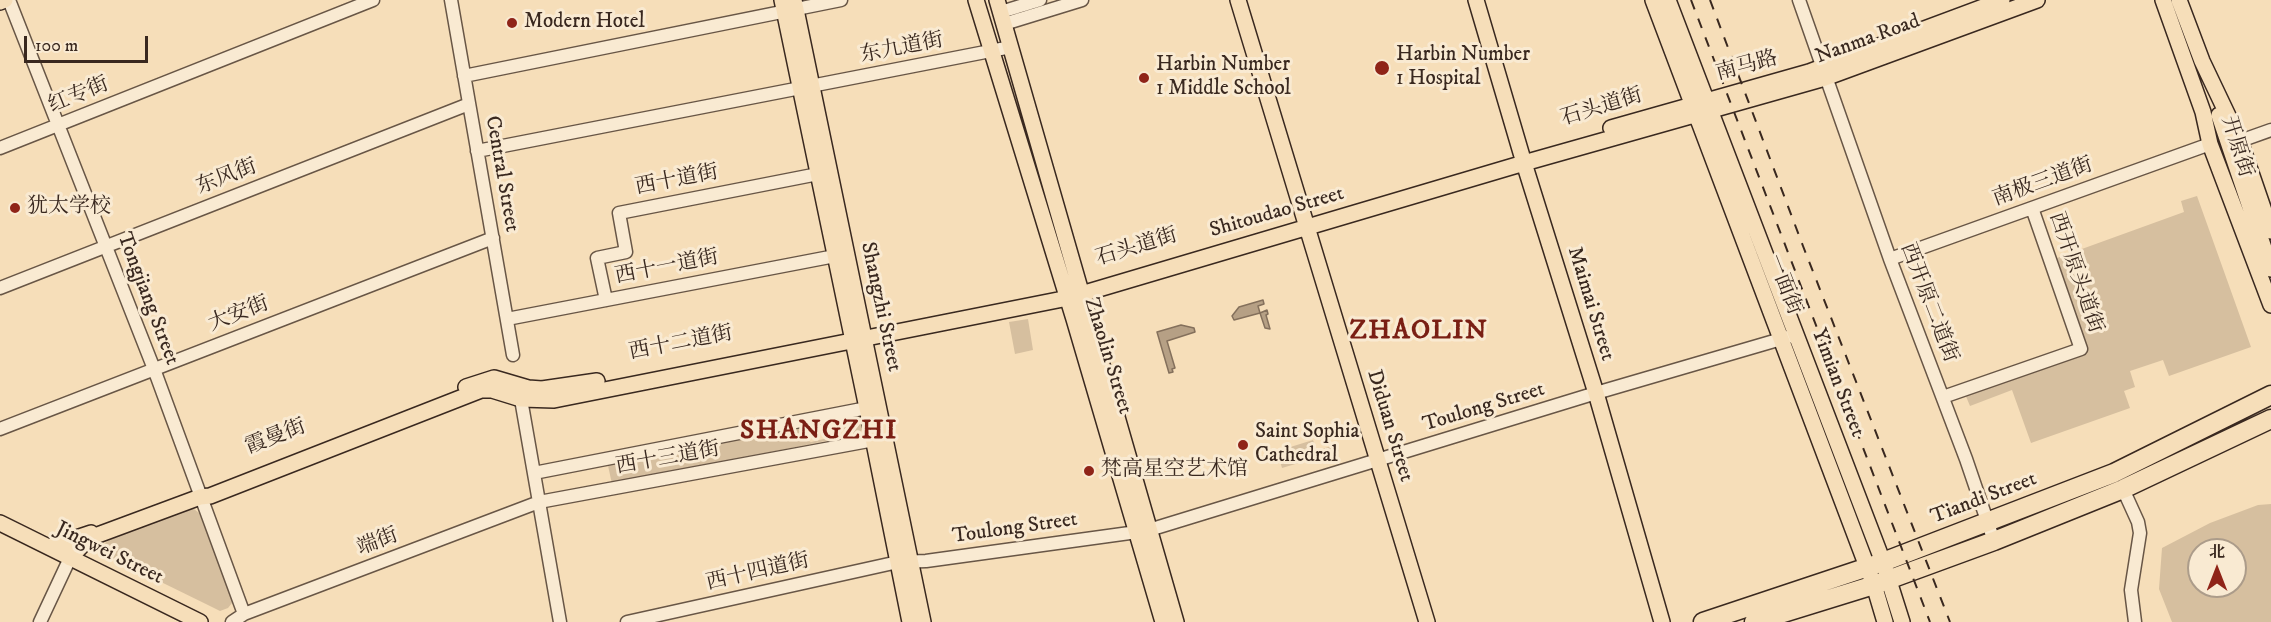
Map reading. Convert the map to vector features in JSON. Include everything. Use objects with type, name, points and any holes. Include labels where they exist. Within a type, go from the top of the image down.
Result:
[{"type":"highway","name":"Tiandi Street","points":[[1703,622],[1875,564],[2114,473],[2271,396]]},
{"type":"highway","name":"Tiandi Street","points":[[1754,622],[1881,582],[1994,541],[2123,489],[2271,419]]},
{"type":"main road","points":[[0,2],[7,0]]},
{"type":"main road","name":"Zhaolin Street","points":[[976,0],[991,51],[1073,292]]},
{"type":"main road","name":"Diduan Street","points":[[1238,0],[1427,622]]},
{"type":"main road","name":"Maimai Street","points":[[1476,0],[1596,393],[1662,622]]},
{"type":"main road","points":[[1653,0],[1700,107]]},
{"type":"main road","name":"Yimian Street","points":[[1668,0],[1700,107],[1875,564]]},
{"type":"main road","points":[[1823,73],[2002,0]]},
{"type":"main road","name":"Nanma Road","points":[[1700,107],[1823,73],[2037,0]]},
{"type":"main road","name":"开原街","points":[[2163,0],[2203,112],[2210,144],[2271,305]]},
{"type":"main road","name":"开原街","points":[[2179,0],[2202,61],[2271,269]]},
{"type":"main road","name":"Shangzhi Street","points":[[789,6],[905,562],[910,622]]},
{"type":"main road","name":"Zhaolin Street","points":[[1001,12],[1073,292],[1143,531],[1176,622]]},
{"type":"main road","name":"开原街","points":[[2202,61],[2240,141],[2271,231]]},
{"type":"main road","name":"Shangzhi Street","points":[[806,87],[818,174],[835,256],[858,335],[867,408],[905,562],[923,622]]},
{"type":"main road","name":"石头道街","points":[[1523,159],[1700,107]]},
{"type":"main road","name":"Shitoudao Street","points":[[858,335],[1073,292],[1523,159]]},
{"type":"main road","name":"西十二道街","points":[[521,396],[554,400],[858,335]]},
{"type":"main road","name":"霞曼街","points":[[49,547],[199,494],[210,496],[481,390],[521,396]]},
{"type":"main road","name":"霞曼街","points":[[70,558],[85,542],[95,536],[199,494]]},
{"type":"main road","name":"Jingwei Street","points":[[0,523],[200,622]]},
{"type":"main road","name":"Zhaolin Street","points":[[1143,531],[1163,622]]},
{"type":"main road","points":[[1875,564],[1881,582],[1902,622]]},
{"type":"main road","points":[[1881,582],[1885,622]]},
{"type":"street","name":"Tongjiang Street","points":[[7,0],[154,369],[244,614]]},
{"type":"street","name":"红专街","points":[[0,148],[373,0]]},
{"type":"street","name":"Central Street","points":[[451,0],[513,355]]},
{"type":"street","points":[[464,76],[789,6],[841,0]]},
{"type":"street","points":[[1001,12],[1040,0]]},
{"type":"street","points":[[1001,12],[1083,0]]},
{"type":"street","name":"西开原二道街","points":[[1799,0],[1890,259],[1994,541]]},
{"type":"street","name":"东九道街","points":[[477,151],[1011,47]]},
{"type":"street","name":"东风街","points":[[0,288],[469,104]]},
{"type":"street","points":[[2240,141],[2271,130]]},
{"type":"street","name":"南极三道街","points":[[1890,259],[2210,144]]},
{"type":"street","name":"西十道街","points":[[606,300],[597,258],[626,252],[618,213],[818,174]]},
{"type":"street","name":"西开原头道街","points":[[1943,398],[2081,349],[2032,208]]},
{"type":"street","name":"大安街","points":[[0,429],[493,238]]},
{"type":"street","name":"西十一道街","points":[[507,319],[835,256]]},
{"type":"street","name":"Toulong Street","points":[[905,562],[1143,531],[1596,393],[1789,337]]},
{"type":"street","points":[[521,396],[561,622]]},
{"type":"street","points":[[534,473],[867,408]]},
{"type":"street","name":"西十三道街","points":[[539,502],[874,440]]},
{"type":"street","points":[[2123,489],[2138,522],[2140,533],[2132,590],[2135,622]]},
{"type":"street","name":"端街","points":[[232,622],[244,614],[539,502]]},
{"type":"street","points":[[40,622],[70,558]]},
{"type":"street","name":"西十四道街","points":[[627,622],[905,562]]},
{"type":"shaded area","points":[[2197,196],[2251,347],[2169,376],[2163,360],[2130,371],[2135,387],[2124,391],[2130,408],[2031,443],[2012,390],[1970,406],[1965,394],[2088,352],[2057,258],[2184,212],[2181,201]]},
{"type":"shaded area","points":[[1263,300],[1264,304],[1258,306],[1260,313],[1234,320],[1232,316],[1239,307]]},
{"type":"shaded area","points":[[1267,310],[1270,329],[1265,328],[1260,313]]},
{"type":"shaded area","points":[[1028,319],[1033,350],[1015,354],[1009,322]]},
{"type":"shaded area","points":[[1181,325],[1194,328],[1195,332],[1167,341],[1175,368],[1169,373],[1157,332]]},
{"type":"shaded area","points":[[857,412],[864,426],[860,434],[612,484],[607,461],[810,424],[803,431],[806,440],[811,442],[845,434],[840,415]]},
{"type":"shaded area","points":[[1313,440],[1317,451],[1337,444],[1339,451],[1282,468],[1279,458],[1284,449]]},
{"type":"shaded area","points":[[2271,504],[2271,622],[2172,622],[2159,589],[2162,548],[2210,523],[2258,505]]},
{"type":"shaded area","points":[[188,509],[194,509],[199,513],[233,596],[228,608],[220,611],[106,555],[103,550],[105,543],[112,538]]},
{"type":"railway","points":[[1691,0],[1930,622]]},
{"type":"railway","points":[[1710,0],[1950,622]]},
{"type":"place","name":"Modern Hotel","points":[[512,23]]},
{"type":"place","name":"Harbin Number 1 Hospital","points":[[1382,68]]},
{"type":"place","name":"Harbin Number 1 Middle School","points":[[1144,78]]},
{"type":"place","name":"犹太学校","points":[[15,208]]},
{"type":"place","name":"Saint Sophia Cathedral","points":[[1243,445]]},
{"type":"place","name":"梵高星空艺术馆","points":[[1089,471]]},
{"type":"district","name":"ZHAOLIN","points":[[1419,332]]},
{"type":"district","name":"SHANGZHI","points":[[819,432]]}]
